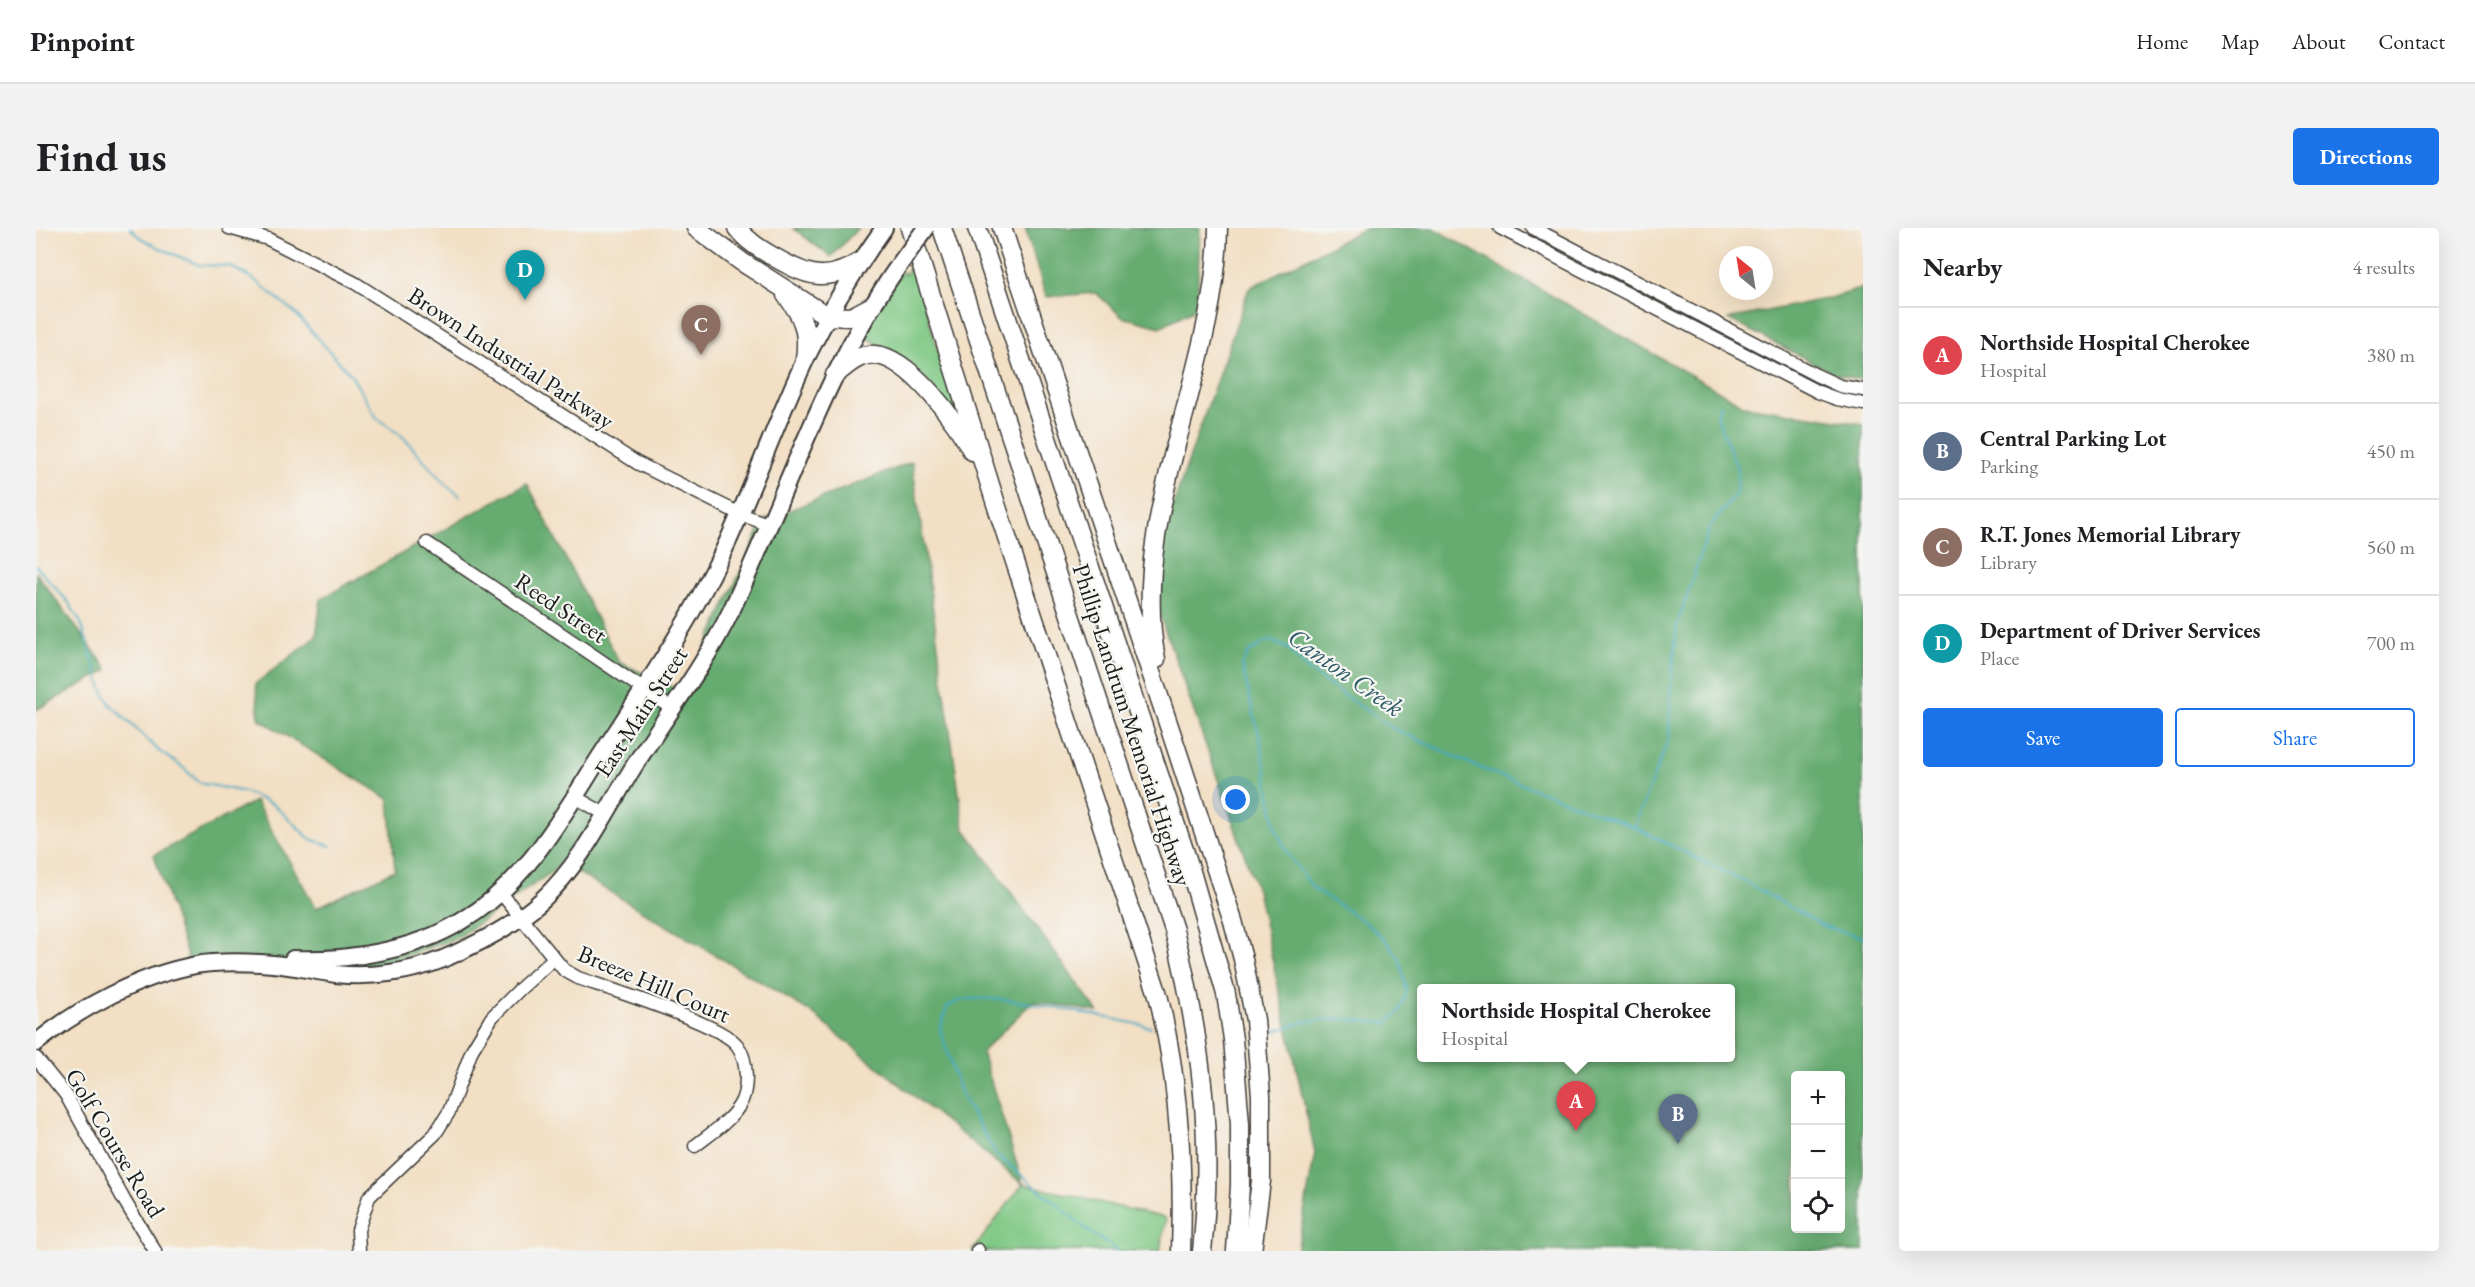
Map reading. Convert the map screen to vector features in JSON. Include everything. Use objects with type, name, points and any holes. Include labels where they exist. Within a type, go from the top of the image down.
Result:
[{"type":"highway","points":[[696,228],[717,245],[827,316],[851,317],[872,306]]},
{"type":"highway","points":[[737,228],[747,240],[762,250],[807,274],[837,274],[861,261]]},
{"type":"highway","points":[[910,228],[996,504],[1158,995],[1170,1047],[1179,1106],[1183,1170],[1181,1251]]},
{"type":"highway","name":"Phillip Landrum Memorial Highway","points":[[942,228],[1174,930],[1195,1020],[1206,1109],[1207,1162],[1202,1251]]},
{"type":"highway","name":"Phillip Landrum Memorial Highway","points":[[977,228],[1190,868],[1226,994],[1233,1039],[1240,1124],[1240,1185],[1236,1251]]},
{"type":"highway","points":[[1002,228],[1233,921],[1255,1020],[1261,1096],[1261,1181],[1252,1251]]},
{"type":"highway","points":[[1170,729],[1153,642],[1151,581],[1162,507],[1212,297],[1218,228]]},
{"type":"highway","points":[[775,283],[797,310],[805,325],[806,359]]},
{"type":"highway","points":[[835,375],[861,357],[875,354],[890,359],[908,372],[932,394],[958,428],[971,449],[996,504]]},
{"type":"main road","name":"East Main Street","points":[[36,1043],[69,1017],[165,971],[248,958],[334,958],[398,948],[427,938],[461,921],[513,882],[575,797],[680,631],[722,555],[806,359],[827,316],[884,228]]},
{"type":"main road","name":"East Main Street","points":[[208,964],[271,964],[340,975],[375,974],[416,967],[441,959],[499,931],[540,902],[588,844],[604,814],[693,676],[729,614],[835,375],[872,306],[898,265],[926,228]]},
{"type":"street","name":"Brown Industrial Parkway","points":[[229,228],[268,239],[355,283],[637,463],[740,514],[770,525]]},
{"type":"street","points":[[1500,228],[1818,392],[1837,399],[1863,404]]},
{"type":"street","points":[[1533,228],[1816,375],[1840,386],[1863,390]]},
{"type":"street","name":"Reed Street","points":[[427,543],[671,708]]},
{"type":"street","points":[[575,797],[604,814]]},
{"type":"street","name":"Breeze Hill Court","points":[[501,893],[564,970],[578,978],[696,1021],[723,1034],[737,1044],[745,1067],[745,1085],[740,1104],[727,1120],[694,1146]]},
{"type":"street","points":[[359,1251],[358,1230],[369,1197],[435,1134],[448,1112],[472,1050],[492,1017],[554,959]]},
{"type":"street","name":"Golf Course Road","points":[[36,1058],[66,1095],[155,1251]]},
{"type":"green space","points":[[793,228],[858,228],[831,257]]},
{"type":"green space","points":[[1025,228],[1200,228],[1197,308],[1160,327],[1122,317],[1096,293],[1046,297]]},
{"type":"green space","points":[[1366,228],[1433,228],[1745,406],[1863,424],[1863,1251],[1297,1251],[1315,1153],[1257,890],[1147,579],[1249,288]]},
{"type":"green space","points":[[913,263],[961,422],[895,355],[862,334],[902,271],[905,275]]},
{"type":"green space","points":[[1863,288],[1863,380],[1835,374],[1728,319],[1834,297]]},
{"type":"green space","points":[[912,462],[964,828],[1098,1012],[1033,1001],[982,1052],[1023,1184],[809,1011],[560,862],[556,869],[457,938],[347,977],[191,967],[154,855],[255,801],[316,908],[395,870],[389,799],[259,719],[256,683],[316,637],[321,599],[527,483],[619,662],[685,693],[764,520]]},
{"type":"green space","points":[[36,573],[108,670],[36,710]]},
{"type":"green space","points":[[1023,1184],[1166,1218],[1160,1251],[972,1251]]},
{"type":"waterway","points":[[130,228],[138,236],[157,247],[199,265],[229,266],[252,278],[294,312],[351,375],[377,418],[403,437],[446,485],[460,496]]},
{"type":"waterway","points":[[1634,827],[1669,738],[1677,625],[1710,526],[1736,494],[1738,471],[1717,416],[1721,405]]},
{"type":"waterway","points":[[36,566],[69,603],[81,623],[102,689],[110,704],[160,752],[200,783],[245,792],[274,805],[310,839],[331,846]]},
{"type":"waterway","name":"Canton Creek","points":[[1273,1032],[1307,1021],[1338,1019],[1387,1023],[1400,1011],[1407,991],[1400,960],[1386,940],[1362,920],[1314,889],[1289,856],[1276,829],[1261,744],[1242,665],[1249,652],[1269,640],[1287,648],[1309,671],[1392,728],[1482,769],[1634,827],[1745,882],[1826,927],[1863,937]]},
{"type":"waterway","name":"Canton Creek","points":[[1118,1251],[1090,1232],[996,1154],[961,1095],[940,1030],[947,1007],[959,1001],[975,999],[1023,1002],[1151,1027]]},
{"type":"place","name":"Department of Driver Services","points":[[525,300]]},
{"type":"place","name":"R.T. Jones Memorial Library","points":[[701,355]]},
{"type":"place","name":"Northside Hospital Cherokee","points":[[1576,1131]]},
{"type":"place","name":"Central Parking Lot","points":[[1678,1144]]}]
